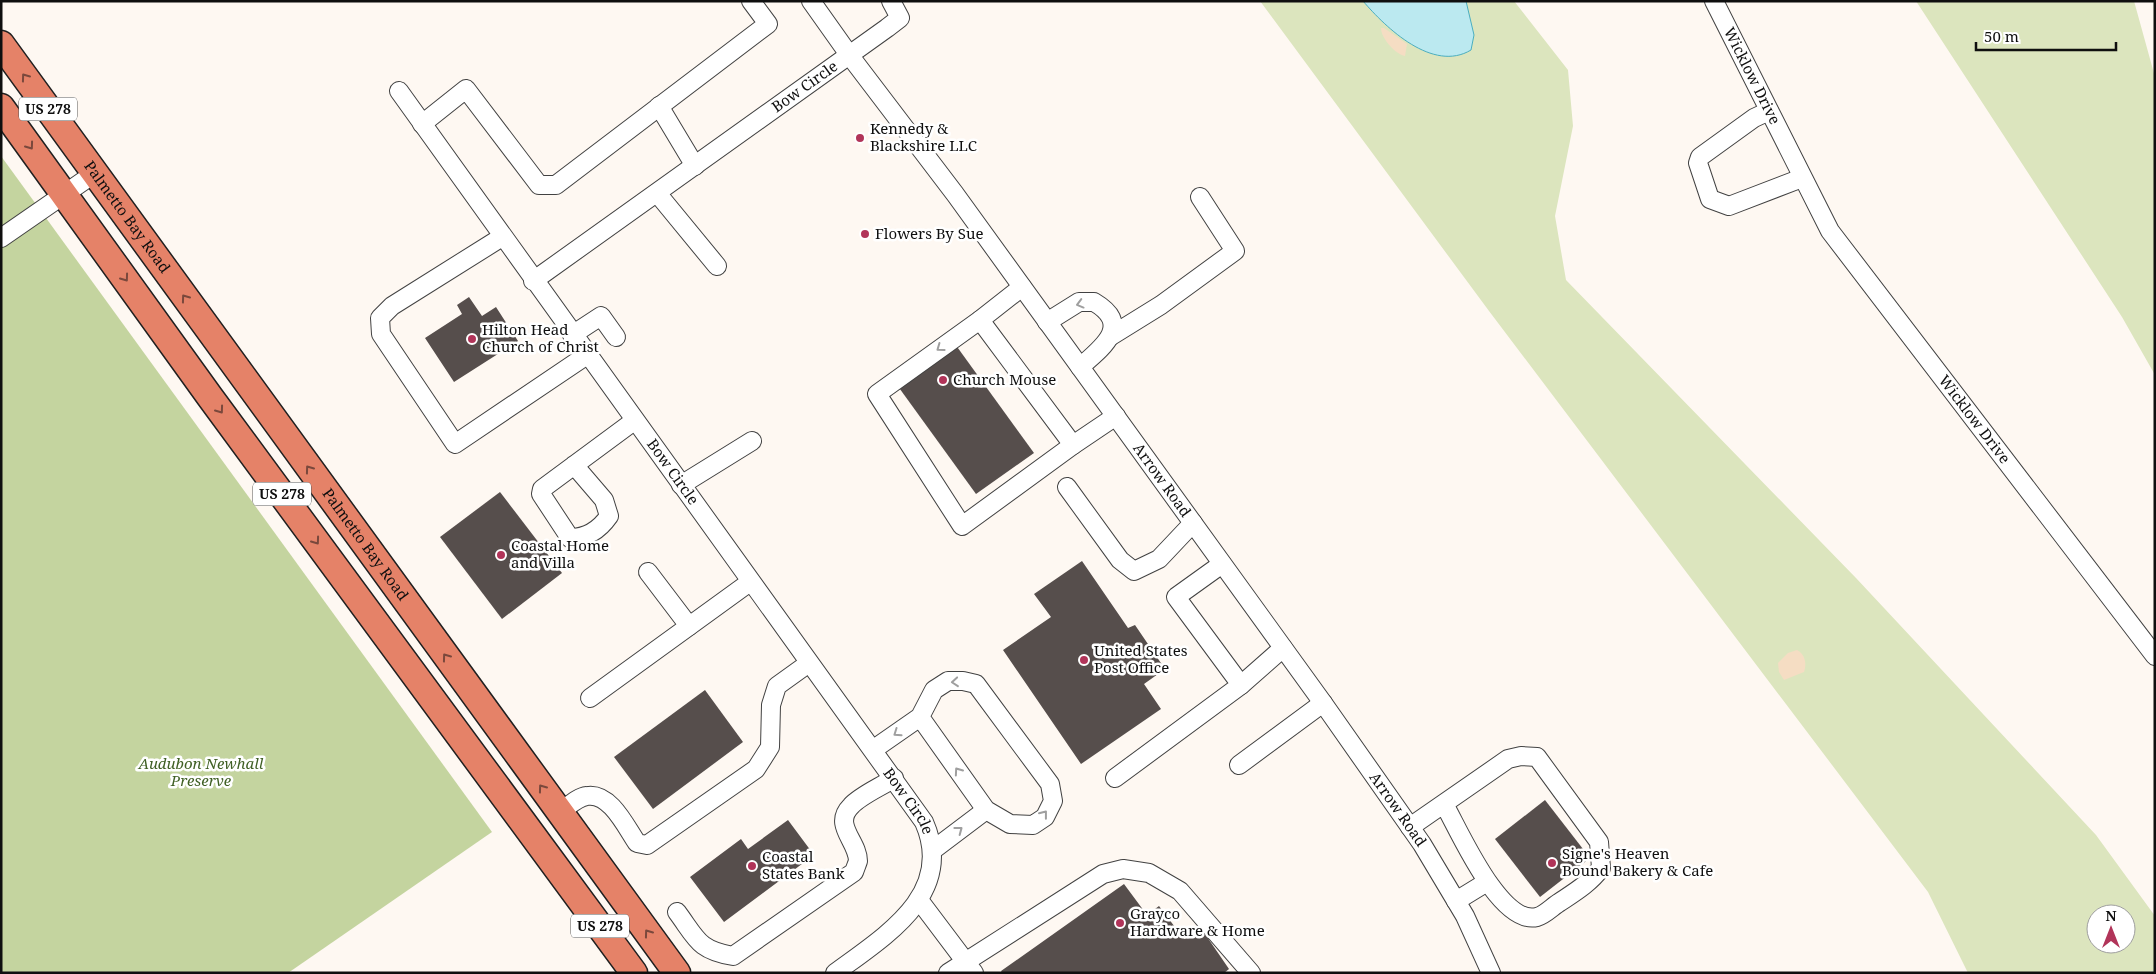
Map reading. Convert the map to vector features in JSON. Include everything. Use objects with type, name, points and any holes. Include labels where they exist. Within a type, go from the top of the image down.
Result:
[{"type":"highway","name":"Palmetto Bay Road","points":[[1,44],[677,973]]},
{"type":"highway","name":"US 278","points":[[1,107],[210,397],[634,973]]},
{"type":"street","points":[[422,124],[466,89],[538,185],[556,185],[768,24],[751,1]]},
{"type":"street","name":"Arrow Road","points":[[811,1],[850,56],[955,194],[1116,416],[1410,827],[1456,900],[1478,943],[1490,973]]},
{"type":"street","name":"Bow Circle","points":[[835,973],[898,923],[919,900],[929,876],[933,850],[924,822],[874,749],[809,663],[533,281],[850,56],[900,18],[891,1]]},
{"type":"street","name":"Wicklow Drive","points":[[1714,1],[1830,231],[2155,656]]},
{"type":"street","points":[[398,91],[533,281]]},
{"type":"street","points":[[659,106],[696,166]]},
{"type":"street","points":[[1769,111],[1754,118],[1700,157],[1698,163],[1710,199],[1729,206],[1802,178]]},
{"type":"street","points":[[1,238],[95,173]]},
{"type":"street","points":[[657,193],[717,266]]},
{"type":"street","points":[[1080,367],[1111,336],[1162,305],[1236,251],[1200,197]]},
{"type":"street","points":[[502,237],[392,306],[380,318],[381,334],[455,444],[587,355]]},
{"type":"street","points":[[1022,287],[980,320],[877,394],[962,526],[1116,416]]},
{"type":"street","points":[[1047,322],[1078,302],[1094,302],[1110,315],[1114,327],[1111,336]]},
{"type":"street","points":[[572,335],[600,316],[616,337]]},
{"type":"street","points":[[980,320],[1073,446]]},
{"type":"street","points":[[574,465],[634,420]]},
{"type":"street","points":[[681,485],[752,441]]},
{"type":"street","points":[[1067,487],[1120,560],[1134,571],[1159,559],[1192,523]]},
{"type":"street","points":[[1222,564],[1176,597],[1241,685]]},
{"type":"street","points":[[648,572],[689,626]]},
{"type":"street","points":[[590,698],[750,582]]},
{"type":"street","points":[[1115,778],[1241,685],[1283,648]]},
{"type":"street","points":[[560,812],[580,798],[589,795],[600,797],[609,803],[637,843],[648,845],[756,769],[770,747],[771,705],[776,686],[809,663]]},
{"type":"street","points":[[874,749],[920,717],[934,690],[948,681],[964,681],[976,684],[1050,784],[1052,801],[1045,817],[1033,825],[1010,824],[986,810],[920,717]]},
{"type":"street","points":[[1239,765],[1323,703]]},
{"type":"street","points":[[1410,827],[1508,759],[1521,756],[1537,758],[1599,842],[1601,868],[1592,881],[1538,917],[1523,916],[1508,908],[1487,882],[1444,804]]},
{"type":"street","points":[[677,912],[702,945],[713,953],[733,956],[854,872],[858,862],[855,846],[846,833],[844,820],[850,807],[894,778]]},
{"type":"street","points":[[933,850],[986,810]]},
{"type":"street","points":[[948,973],[970,967],[1103,874],[1123,869],[1149,873],[1180,890],[1251,973]]},
{"type":"street","points":[[1456,900],[1487,882]]},
{"type":"street","points":[[919,900],[970,967]]},
{"type":"green space","points":[[1260,1],[1514,1],[1568,70],[1573,126],[1555,216],[1566,280],[1856,578],[2096,835],[2155,916],[2155,973],[1968,973],[1928,892],[1489,311]]},
{"type":"green space","points":[[1916,1],[2134,1],[2155,77],[2155,375],[2122,317]]},
{"type":"green space","name":"Audubon Newhall Preserve","points":[[1,156],[492,832],[288,973],[1,973]]},
{"type":"sand","points":[[1381,28],[1384,28],[1407,44],[1405,56],[1389,45],[1383,36]]},
{"type":"sand","points":[[1797,650],[1805,660],[1804,672],[1784,680],[1779,672],[1778,663],[1788,653]]},
{"type":"water","points":[[1363,1],[1466,1],[1474,35],[1471,50],[1456,56],[1441,56],[1426,52],[1397,34]]},
{"type":"building","name":"Hilton Head Church of Christ","points":[[469,297],[482,316],[496,307],[518,341],[454,382],[425,338],[462,314],[457,305]]},
{"type":"building","points":[[955,344],[1034,453],[976,494],[897,385]]},
{"type":"building","name":"Coastal Home and Villa","points":[[500,492],[562,573],[502,619],[440,537]]},
{"type":"building","name":"United States Post Office","points":[[1082,561],[1128,628],[1135,625],[1165,669],[1144,684],[1161,709],[1081,764],[1003,650],[1051,617],[1034,594]]},
{"type":"building","points":[[705,690],[743,742],[653,809],[614,757]]},
{"type":"building","points":[[1545,800],[1590,858],[1540,897],[1495,839]]},
{"type":"building","name":"Coastal States Bank","points":[[788,820],[814,855],[724,922],[690,877],[741,839],[748,849]]},
{"type":"building","name":"Grayco Hardware & Home","points":[[1124,884],[1147,915],[1159,906],[1184,939],[1203,931],[1229,969],[1224,973],[1002,973],[1001,971]]},
{"type":"place","name":"Kennedy & Blackshire LLC","points":[[860,138]]},
{"type":"place","name":"Flowers By Sue","points":[[865,234]]},
{"type":"place","name":"Hilton Head Church of Christ","points":[[472,339]]},
{"type":"place","name":"Church Mouse","points":[[943,380]]},
{"type":"place","name":"Coastal Home and Villa","points":[[501,555]]},
{"type":"place","name":"United States Post Office","points":[[1084,660]]},
{"type":"place","name":"Signe's Heaven Bound Bakery & Cafe","points":[[1552,863]]},
{"type":"place","name":"Coastal States Bank","points":[[752,866]]},
{"type":"place","name":"Grayco Hardware & Home","points":[[1120,923]]}]
